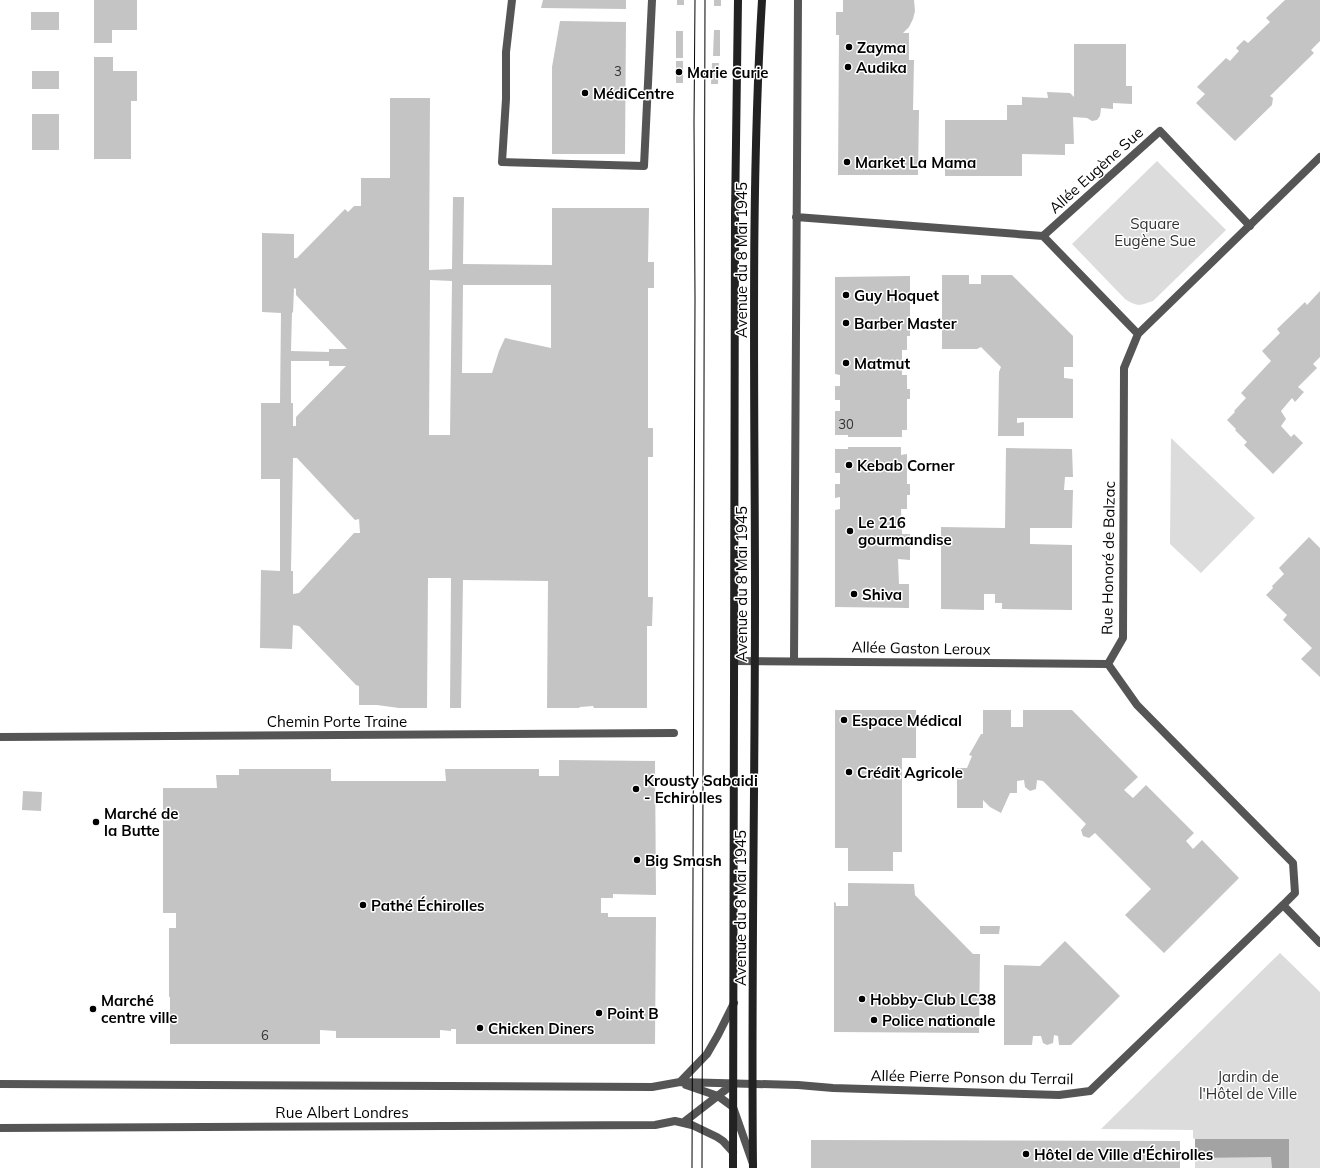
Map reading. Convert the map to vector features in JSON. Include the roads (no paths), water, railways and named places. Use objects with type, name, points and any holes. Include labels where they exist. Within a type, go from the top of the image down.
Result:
[{"type":"main road","name":"Avenue du 8 Mai 1945","points":[[733,1168],[735,214],[738,0]]},
{"type":"main road","name":"Avenue du 8 Mai 1945","points":[[754,1167],[752,1084],[755,662],[755,215],[762,0]]},
{"type":"street","points":[[512,0],[506,52],[506,99],[502,162],[644,166],[652,0]]},
{"type":"street","points":[[794,661],[798,0]]},
{"type":"street","name":"Allée Eugène Sue","points":[[1043,236],[1160,131],[1250,226]]},
{"type":"street","name":"Rue Honoré de Balzac","points":[[1108,664],[1123,638],[1124,368],[1138,334],[1320,157]]},
{"type":"street","points":[[796,217],[1043,236],[1138,334]]},
{"type":"street","name":"Allée Gaston Leroux","points":[[735,661],[1108,664]]},
{"type":"street","points":[[1108,664],[1137,705],[1293,863],[1295,893],[1283,905],[1320,943]]},
{"type":"street","name":"Chemin Porte Traine","points":[[0,737],[674,733]]},
{"type":"street","name":"Allée Pierre Ponson du Terrail","points":[[733,1084],[1059,1095],[1090,1092],[1283,905]]},
{"type":"street","points":[[680,1082],[707,1054],[734,1003]]},
{"type":"street","name":"Rue Albert Londres","points":[[0,1084],[652,1086],[680,1082],[733,1084]]},
{"type":"street","name":"Rue Albert Londres","points":[[680,1082],[718,1096],[733,1107]]},
{"type":"street","points":[[684,1122],[733,1084]]},
{"type":"street","points":[[733,1107],[754,1167]]},
{"type":"street","name":"Rue Albert Londres","points":[[0,1128],[647,1125],[675,1121],[684,1122],[717,1137],[733,1152]]},
{"type":"tram line","points":[[692,1168],[695,0]]},
{"type":"tram line","points":[[702,1168],[705,0]]},
{"type":"place","name":"Zayma","points":[[849,47]]},
{"type":"place","name":"Audika","points":[[848,67]]},
{"type":"place","name":"Marie Curie","points":[[679,72]]},
{"type":"place","name":"MédiCentre","points":[[585,93]]},
{"type":"place","name":"Market La Mama","points":[[847,162]]},
{"type":"place","name":"Guy Hoquet","points":[[846,295]]},
{"type":"place","name":"Barber Master","points":[[846,323]]},
{"type":"place","name":"Matmut","points":[[846,363]]},
{"type":"place","name":"Kebab Corner","points":[[849,465]]},
{"type":"place","name":"Le 216 gourmandise","points":[[850,531]]},
{"type":"place","name":"Shiva","points":[[854,594]]},
{"type":"place","name":"Espace Médical","points":[[844,720]]},
{"type":"place","name":"Crédit Agricole","points":[[849,772]]},
{"type":"place","name":"Krousty Sabaidi - Echirolles","points":[[636,789]]},
{"type":"place","name":"Marché de la Butte","points":[[96,822]]},
{"type":"place","name":"Big Smash","points":[[637,860]]},
{"type":"place","name":"Pathé Échirolles","points":[[363,905]]},
{"type":"place","name":"Hobby-Club LC38","points":[[862,999]]},
{"type":"place","name":"Marché centre ville","points":[[93,1009]]},
{"type":"place","name":"Point B","points":[[599,1013]]},
{"type":"place","name":"Police nationale","points":[[874,1020]]},
{"type":"place","name":"Chicken Diners","points":[[480,1028]]},
{"type":"place","name":"Hôtel de Ville d'Échirolles","points":[[1026,1154]]},
{"type":"park label","name":"Square Eugène Sue","points":[[1155,232]]},
{"type":"park label","name":"Jardin de l'Hôtel de Ville","points":[[1248,1084]]}]
